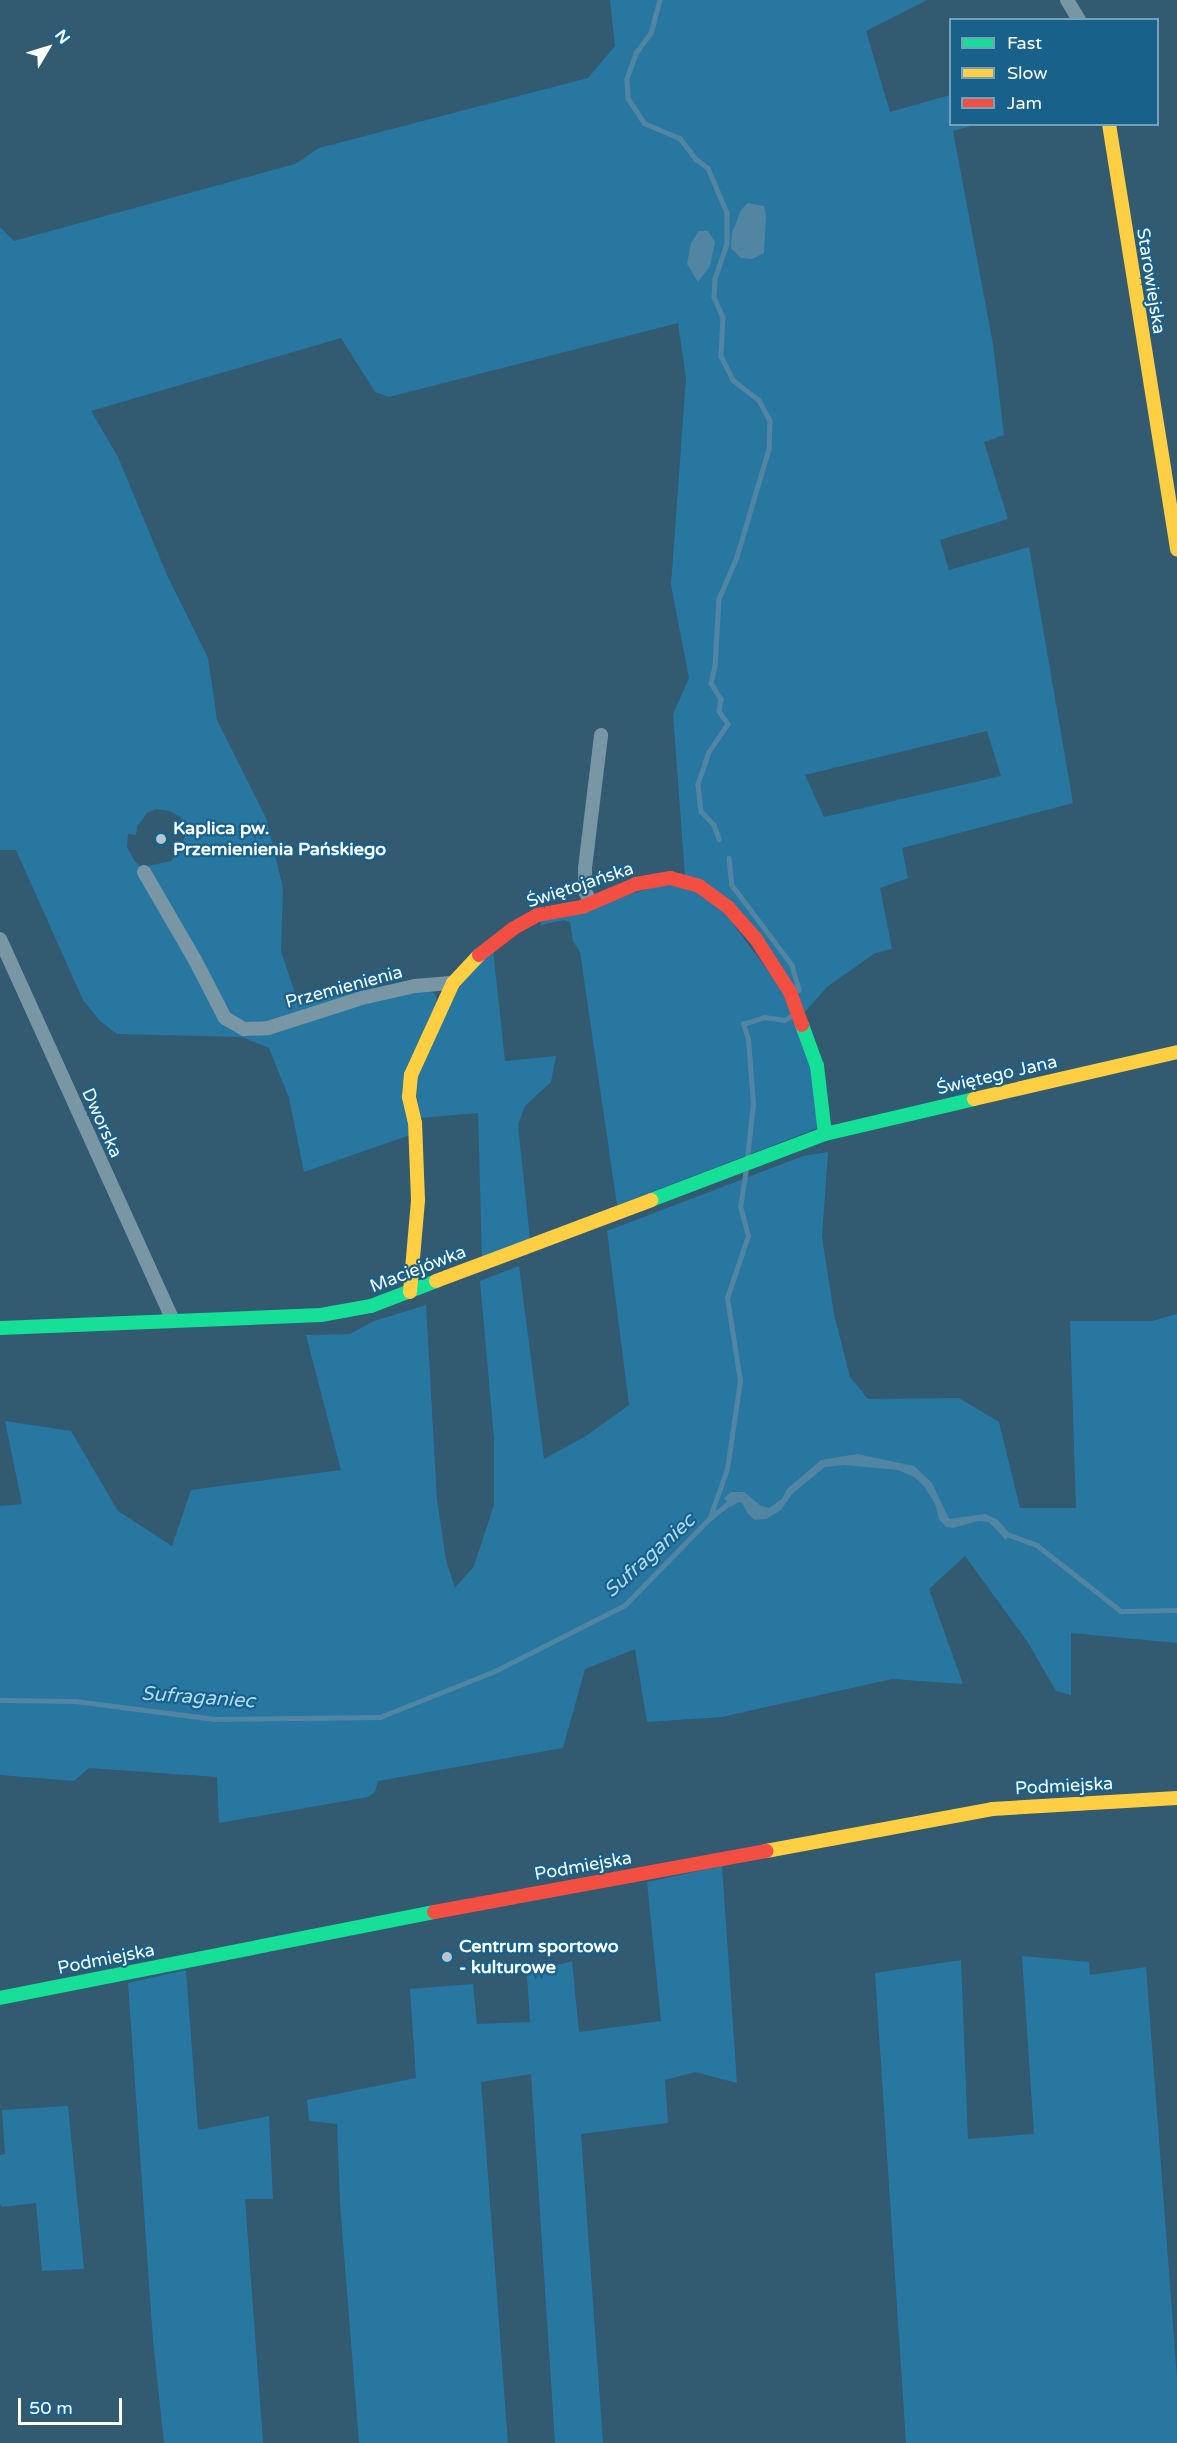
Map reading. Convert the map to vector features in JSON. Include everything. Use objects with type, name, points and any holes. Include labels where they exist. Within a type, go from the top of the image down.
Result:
[{"type":"street","points":[[1067,0],[1078,18]]},
{"type":"street","name":"Starowiejska","points":[[1109,126],[1177,550]]},
{"type":"street","points":[[591,903],[585,891],[585,868],[601,735]]},
{"type":"street","name":"Przemienienia","points":[[144,872],[195,960],[225,1018],[244,1029],[268,1028],[362,998],[416,986],[453,983]]},
{"type":"street","name":"Świętojańska","points":[[410,1292],[418,1200],[415,1123],[409,1097],[411,1075],[453,983],[479,954],[514,928],[537,915],[582,907],[636,884],[670,878],[699,886],[728,907],[756,939],[790,992],[816,1066],[825,1134]]},
{"type":"street","name":"Dworska","points":[[0,939],[172,1321]]},
{"type":"street","name":"Świętego Jana","points":[[825,1134],[1177,1052]]},
{"type":"street","name":"Maciejówka","points":[[0,1328],[321,1315],[372,1306],[825,1134]]},
{"type":"street","name":"Podmiejska","points":[[0,1998],[388,1920],[992,1809],[1177,1798]]},
{"type":"shaded area","points":[[610,0],[927,0],[866,31],[890,112],[949,95],[949,126],[971,126],[953,131],[993,344],[1004,435],[984,442],[1008,519],[940,540],[949,570],[1029,547],[1073,803],[902,848],[908,878],[880,888],[892,949],[875,953],[827,987],[803,1014],[791,981],[685,876],[673,714],[689,678],[671,585],[686,378],[678,323],[389,397],[375,392],[341,338],[91,411],[118,457],[167,575],[208,658],[217,720],[266,818],[283,888],[281,951],[298,1002],[382,987],[427,990],[435,994],[437,1003],[412,1062],[410,1135],[304,1172],[289,1098],[269,1048],[242,1037],[117,1034],[100,1021],[83,1000],[16,850],[0,850],[0,227],[14,241],[295,164],[319,148],[588,78],[615,46]],"holes":[[[987,731],[1001,776],[824,817],[805,775]],[[156,809],[169,811],[181,817],[186,833],[181,848],[171,861],[148,866],[144,871],[134,860],[127,847],[128,834],[136,835],[137,827],[147,813]]]},
{"type":"shaded area","points":[[748,203],[764,206],[766,215],[764,253],[752,259],[741,258],[731,248],[732,233],[741,210]]},
{"type":"shaded area","points":[[699,231],[708,231],[715,242],[710,266],[698,282],[687,264],[691,243]]},
{"type":"shaded area","points":[[669,883],[696,892],[724,912],[786,995],[811,1064],[818,1128],[617,1205],[580,952],[573,941],[570,922],[564,920],[541,925],[540,920]]},
{"type":"shaded area","points":[[493,949],[505,1061],[556,1056],[551,1082],[525,1106],[518,1125],[530,1239],[482,1258],[478,1113],[420,1118],[415,1080],[454,993]]},
{"type":"shaded area","points":[[828,1152],[822,1237],[834,1314],[850,1377],[868,1399],[959,1398],[999,1422],[1020,1508],[1076,1508],[1070,1321],[1152,1321],[1177,1314],[1177,1643],[1071,1633],[1071,1695],[1056,1691],[1027,1641],[965,1556],[929,1589],[963,1684],[892,1679],[722,1717],[647,1722],[635,1649],[585,1669],[563,1748],[378,1781],[375,1792],[368,1797],[219,1823],[217,1777],[89,1768],[74,1781],[0,1775],[0,1506],[22,1504],[5,1421],[71,1431],[118,1511],[172,1546],[191,1490],[341,1470],[306,1335],[350,1334],[374,1321],[426,1305],[437,1500],[446,1560],[455,1588],[474,1566],[494,1505],[494,1438],[480,1281],[519,1266],[544,1459],[586,1436],[629,1405],[607,1231],[803,1156]]},
{"type":"shaded area","points":[[857,1454],[914,1466],[932,1483],[949,1519],[985,1514],[998,1520],[1010,1534],[1006,1540],[989,1522],[978,1521],[953,1528],[946,1527],[939,1519],[935,1504],[924,1486],[914,1477],[898,1470],[844,1465],[825,1467],[792,1494],[781,1510],[766,1519],[755,1520],[748,1514],[742,1503],[738,1502],[731,1507],[724,1498],[731,1492],[744,1492],[761,1506],[769,1508],[782,1499],[787,1489],[821,1460]]},
{"type":"shaded area","points":[[722,1866],[737,2083],[695,2072],[665,2080],[668,2123],[581,2134],[603,2443],[555,2443],[531,2074],[481,2082],[508,2443],[359,2443],[340,2203],[337,2124],[309,2121],[307,2100],[416,2078],[410,1989],[473,1984],[477,2024],[530,2022],[527,1974],[572,1961],[579,2032],[661,2021],[647,1882]]},
{"type":"shaded area","points":[[1022,1956],[1089,1962],[1090,1975],[1146,1967],[1177,2378],[1177,2443],[906,2443],[875,1973],[961,1960],[968,2139],[1034,2134]]},
{"type":"shaded area","points":[[186,1970],[198,2130],[269,2116],[273,2199],[245,2199],[263,2443],[164,2443],[153,2340],[128,1983]]},
{"type":"shaded area","points":[[68,2106],[84,2269],[42,2271],[36,2203],[2,2207],[0,2204],[0,2155],[5,2154],[2,2110]]},
{"type":"waterway","points":[[660,0],[651,33],[636,54],[627,79],[628,98],[644,123],[680,138],[696,159],[708,168],[727,213],[727,244],[715,278],[714,297],[723,317],[721,356],[733,380],[759,400],[770,421],[769,449],[737,557],[719,599],[715,666],[711,683],[721,699],[719,711],[728,724],[709,752],[698,784],[701,811],[714,825],[719,839]]},
{"type":"waterway","points":[[729,858],[732,885],[792,965],[799,990]]},
{"type":"waterway","points":[[747,1158],[753,1104],[748,1039],[743,1024],[764,1017],[785,1020],[794,1014]]},
{"type":"waterway","points":[[710,1517],[727,1469],[740,1381],[727,1298],[748,1236],[740,1207],[746,1170]]},
{"type":"waterway","name":"Sufraganiec","points":[[0,1700],[75,1701],[215,1719],[380,1717],[495,1671],[625,1605],[709,1519],[731,1501]]},
{"type":"waterway","name":"Sufraganiec","points":[[1004,1533],[1037,1545],[1121,1611],[1177,1610]]},
{"type":"traffic: fast","points":[[802,1025],[817,1066],[825,1134]]},
{"type":"traffic: fast","points":[[651,1200],[825,1134],[974,1099]]},
{"type":"traffic: fast","points":[[0,1328],[321,1315],[371,1306],[436,1281]]},
{"type":"traffic: fast","points":[[0,1998],[434,1912]]},
{"type":"traffic: slow","points":[[1109,126],[1177,550]]},
{"type":"traffic: slow","points":[[410,1292],[418,1200],[415,1123],[409,1097],[411,1075],[453,983],[479,955]]},
{"type":"traffic: slow","points":[[974,1099],[1177,1052]]},
{"type":"traffic: slow","points":[[436,1281],[651,1200]]},
{"type":"traffic: slow","points":[[766,1851],[992,1809],[1177,1798]]},
{"type":"traffic: jam","points":[[479,955],[514,928],[537,915],[582,907],[636,884],[670,878],[699,886],[728,907],[756,939],[790,992],[802,1025]]},
{"type":"traffic: jam","points":[[434,1912],[766,1851]]},
{"type":"place","name":"Kaplica pw. Przemienienia Pańskiego","points":[[161,839]]},
{"type":"place","name":"Centrum sportowo - kulturowe","points":[[447,1957]]}]
